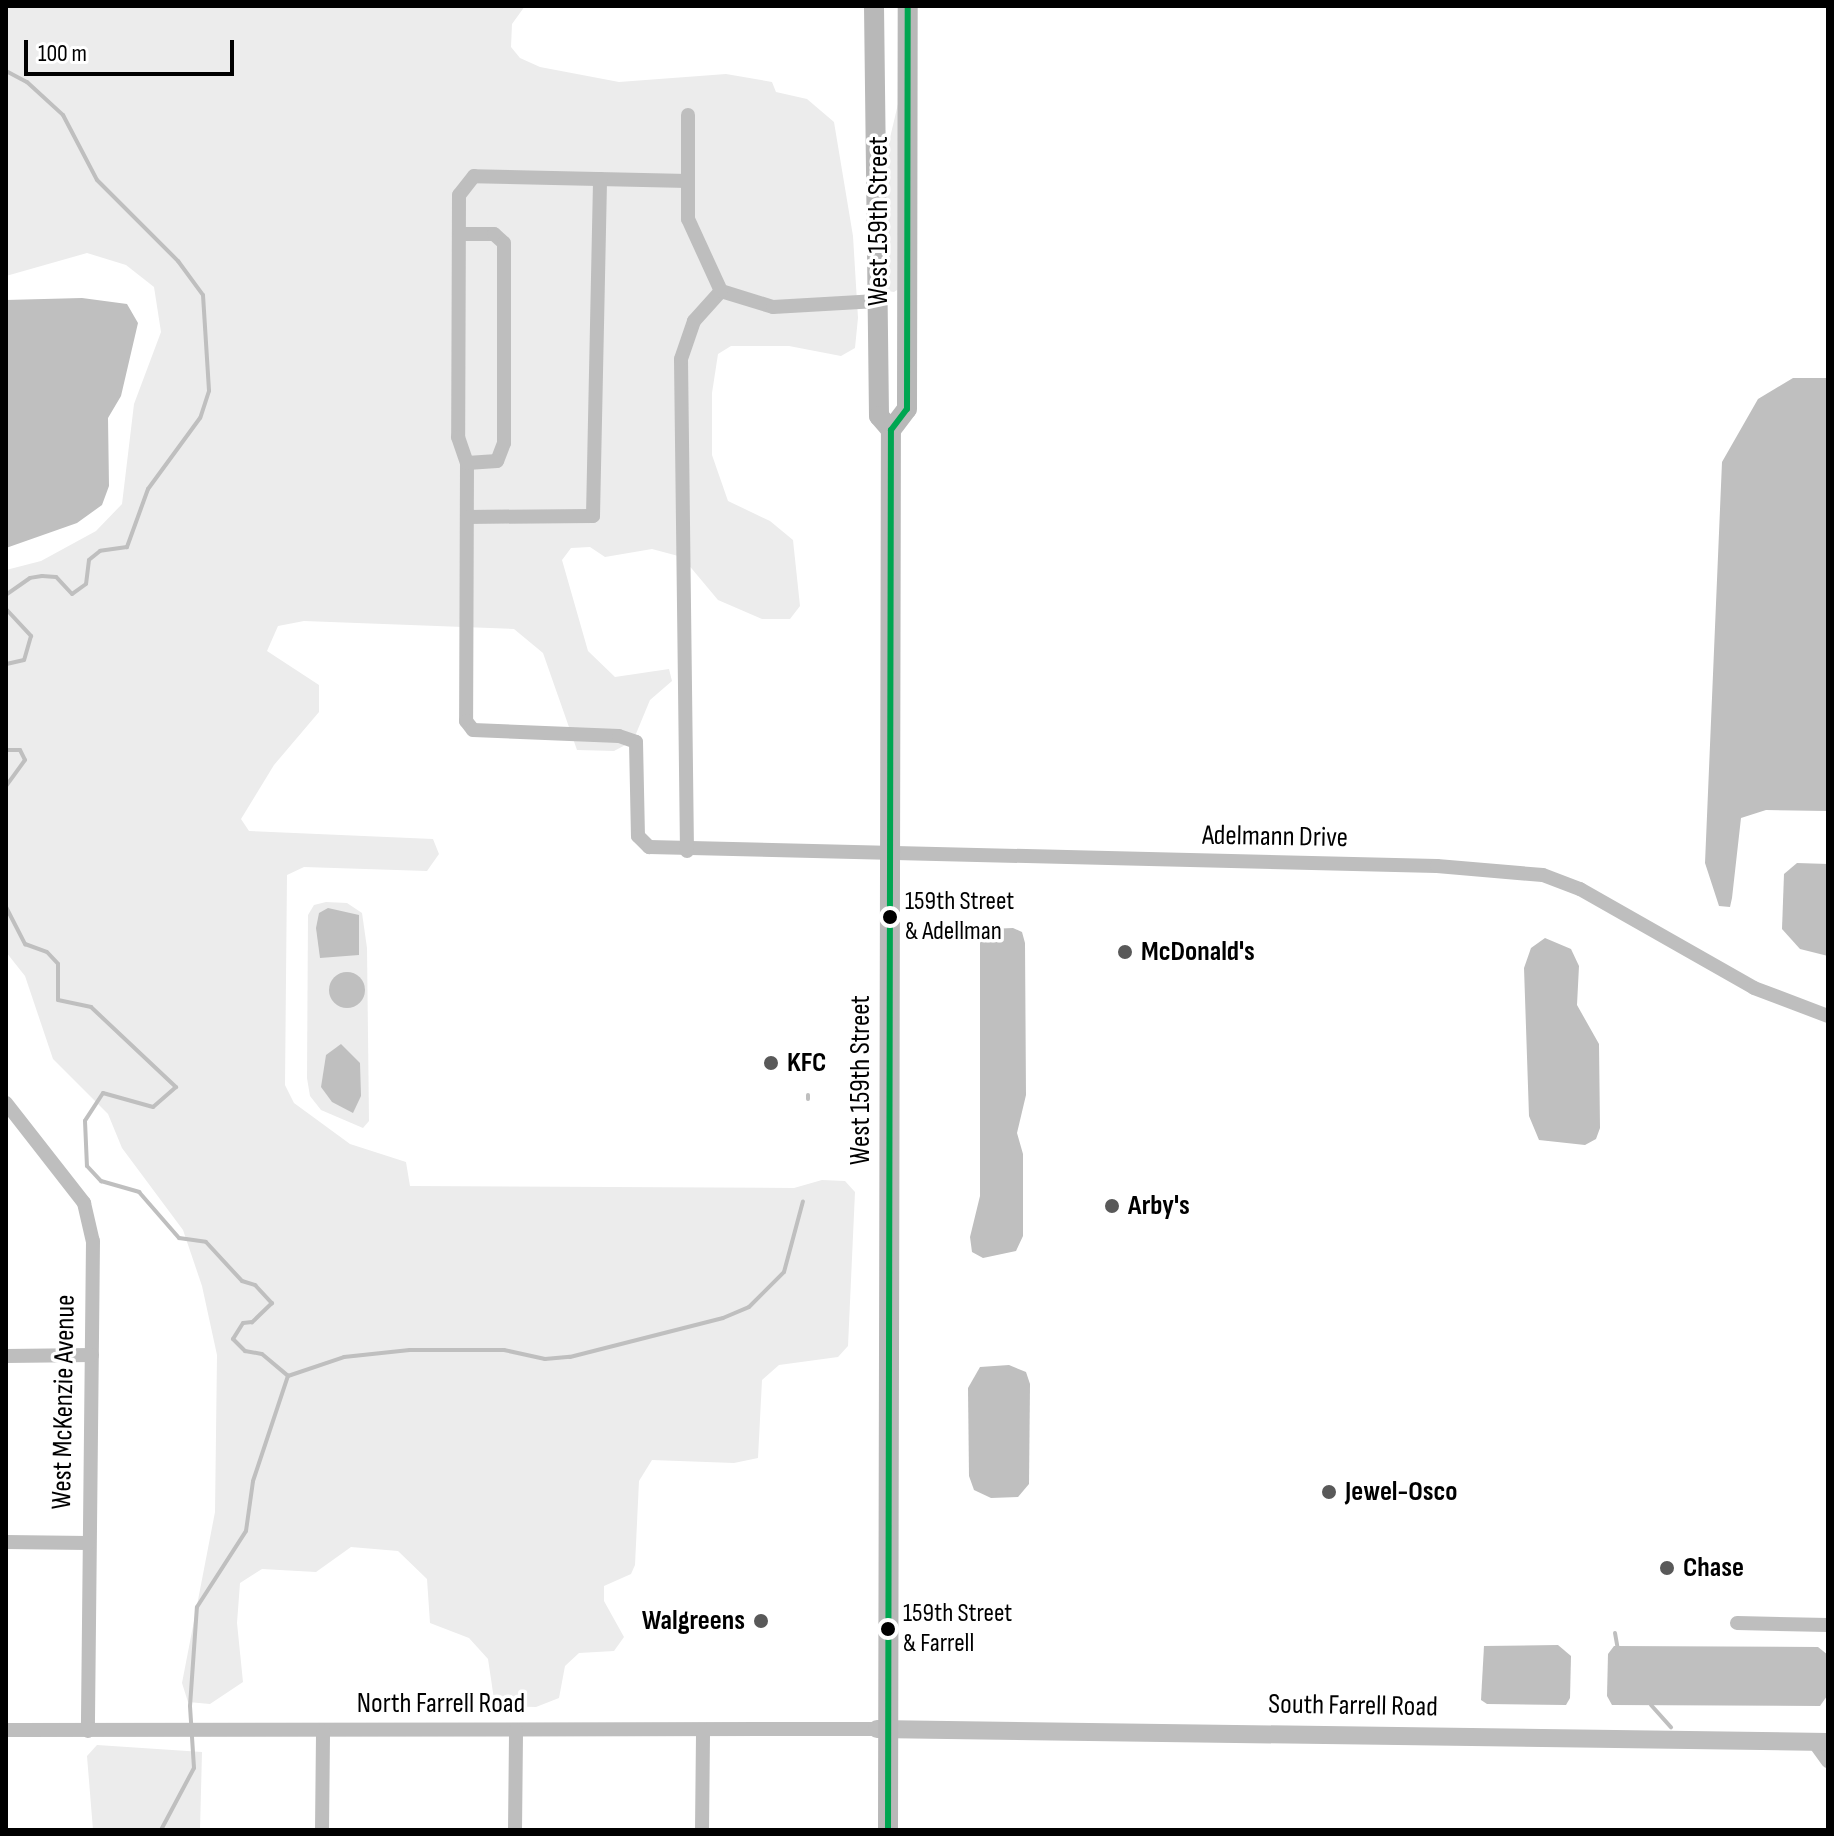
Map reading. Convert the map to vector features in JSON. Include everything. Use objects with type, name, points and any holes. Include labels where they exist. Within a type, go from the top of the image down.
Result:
[{"type":"main road","name":"West 159th Street","points":[[874,6],[879,416],[891,430]]},
{"type":"main road","name":"West 159th Street","points":[[888,1830],[882,1729],[891,430],[907,409],[908,6]]},
{"type":"street","points":[[688,115],[688,219],[721,291],[773,307],[877,301]]},
{"type":"street","points":[[600,179],[593,516],[467,517],[467,463],[458,437],[459,195],[474,176],[688,181]]},
{"type":"street","points":[[460,234],[494,234],[504,243],[504,443],[497,461],[467,463]]},
{"type":"street","points":[[687,851],[681,359],[694,321],[721,291]]},
{"type":"street","name":"Adelmann Drive","points":[[467,517],[466,721],[473,730],[619,736],[636,742],[638,836],[649,847],[687,851],[1437,866],[1543,875],[1580,889],[1754,988],[1828,1016]]},
{"type":"street","name":"West McKenzie Avenue","points":[[6,1103],[84,1203],[93,1241],[88,1731]]},
{"type":"street","points":[[6,1356],[92,1355]]},
{"type":"street","points":[[6,1542],[88,1543]]},
{"type":"street","points":[[1737,1623],[1828,1625]]},
{"type":"street","name":"North Farrell Road","points":[[6,1730],[882,1729]]},
{"type":"street","name":"South Farrell Road","points":[[882,1729],[1821,1742]]},
{"type":"street","points":[[515,1830],[516,1730]]},
{"type":"street","points":[[702,1830],[703,1730]]},
{"type":"street","points":[[322,1830],[323,1731]]},
{"type":"street","points":[[1821,1742],[1828,1761]]},
{"type":"shaded area","points":[[6,6],[525,6],[512,24],[511,47],[520,58],[540,67],[619,82],[726,74],[772,82],[776,92],[807,99],[834,122],[853,236],[858,318],[855,348],[841,356],[789,346],[731,346],[718,354],[712,393],[712,455],[728,501],[770,521],[793,540],[800,606],[790,619],[762,619],[718,600],[682,557],[652,549],[605,557],[590,547],[571,548],[562,560],[588,651],[615,677],[669,669],[672,681],[650,700],[633,741],[614,751],[577,750],[543,653],[514,629],[304,621],[278,626],[267,651],[319,685],[319,712],[274,765],[241,819],[249,831],[433,839],[439,854],[427,871],[304,867],[287,875],[285,1085],[294,1103],[350,1144],[406,1162],[410,1186],[794,1188],[822,1180],[845,1181],[855,1192],[848,1346],[838,1357],[779,1365],[762,1380],[758,1458],[734,1463],[652,1460],[639,1481],[635,1565],[631,1574],[604,1586],[604,1601],[624,1637],[614,1651],[579,1653],[565,1666],[559,1698],[536,1707],[495,1706],[488,1659],[469,1638],[430,1623],[427,1579],[398,1551],[351,1547],[316,1572],[262,1569],[240,1583],[237,1623],[243,1682],[210,1704],[188,1702],[182,1683],[215,1512],[217,1355],[202,1286],[183,1230],[122,1148],[108,1114],[53,1059],[25,976],[6,952],[6,570],[41,561],[96,531],[122,504],[134,404],[161,332],[154,287],[126,265],[87,253],[6,276]]},
{"type":"shaded area","points":[[898,104],[897,290],[894,292],[887,291],[885,159]]},
{"type":"shaded area","points":[[82,298],[127,304],[138,323],[121,396],[108,418],[109,486],[102,505],[77,523],[6,548],[6,300]]},
{"type":"shaded area","points":[[1793,378],[1828,378],[1828,811],[1766,810],[1741,818],[1730,907],[1719,906],[1705,863],[1722,462],[1758,399]]},
{"type":"shaded area","points":[[1797,863],[1828,864],[1828,956],[1800,949],[1782,929],[1784,874]]},
{"type":"shaded area","points":[[347,903],[362,913],[367,948],[369,1121],[363,1128],[321,1110],[310,1096],[307,1078],[308,915],[314,905]]},
{"type":"shaded area","points":[[328,908],[359,915],[359,955],[320,958],[316,928],[319,913]]},
{"type":"shaded area","points":[[1013,928],[1022,932],[1025,943],[1026,1095],[1017,1133],[1023,1154],[1023,1236],[1016,1251],[983,1258],[972,1252],[970,1237],[980,1196],[980,938],[989,929]]},
{"type":"shaded area","points":[[1545,938],[1571,949],[1579,966],[1577,1005],[1599,1044],[1600,1128],[1596,1139],[1585,1145],[1539,1140],[1529,1116],[1524,968],[1531,948]]},
{"type":"shaded area","points":[[347,972],[360,977],[365,990],[360,1003],[347,1008],[334,1003],[329,990],[334,977]]},
{"type":"shaded area","points":[[341,1044],[360,1063],[361,1096],[353,1113],[332,1102],[321,1087],[326,1055]]},
{"type":"shaded area","points":[[1009,1365],[1026,1372],[1030,1384],[1029,1484],[1018,1497],[991,1498],[974,1490],[969,1476],[968,1388],[980,1367]]},
{"type":"shaded area","points":[[1558,1645],[1571,1656],[1570,1698],[1566,1705],[1487,1704],[1481,1700],[1484,1646]]},
{"type":"shaded area","points":[[1614,1646],[1818,1647],[1828,1655],[1827,1696],[1820,1706],[1612,1705],[1607,1696],[1608,1654]]},
{"type":"shaded area","points":[[97,1745],[202,1752],[200,1830],[93,1830],[87,1756]]},
{"type":"waterway","points":[[6,71],[27,82],[63,115],[97,180],[178,261],[203,295],[209,391],[200,418],[148,489],[127,547],[100,551],[89,560],[86,584],[72,594],[56,577],[42,576],[30,578],[6,595]]},
{"type":"waterway","points":[[6,609],[31,636],[24,660],[6,664]]},
{"type":"waterway","points":[[6,750],[20,750],[25,760],[6,786]]},
{"type":"waterway","points":[[6,907],[25,944],[47,952],[58,964],[58,1000],[91,1007],[176,1087],[153,1107],[103,1093],[85,1121],[87,1166],[101,1181],[139,1192],[179,1238],[206,1242],[242,1281],[255,1285],[272,1303],[252,1322],[243,1323],[233,1339],[245,1351],[262,1354],[288,1376]]},
{"type":"waterway","points":[[288,1376],[344,1357],[410,1350],[504,1350],[545,1359],[570,1357],[723,1318],[749,1307],[784,1272],[803,1201]]},
{"type":"waterway","points":[[161,1830],[194,1768],[190,1706],[197,1607],[246,1531],[253,1481],[288,1376]]},
{"type":"waterway","points":[[1615,1633],[1618,1650]]},
{"type":"waterway","points":[[1651,1705],[1671,1727]]},
{"type":"transit line","points":[[888,1830],[891,430],[907,409],[908,6]]},
{"type":"place","name":"159th Street & Adellman","points":[[890,917]]},
{"type":"place","name":"McDonald's","points":[[1125,952]]},
{"type":"place","name":"KFC","points":[[771,1063]]},
{"type":"place","name":"Arby's","points":[[1112,1206]]},
{"type":"place","name":"Jewel-Osco","points":[[1329,1492]]},
{"type":"place","name":"Chase","points":[[1667,1568]]},
{"type":"place","name":"Walgreens","points":[[761,1621]]},
{"type":"place","name":"159th Street & Farrell","points":[[888,1629]]}]
